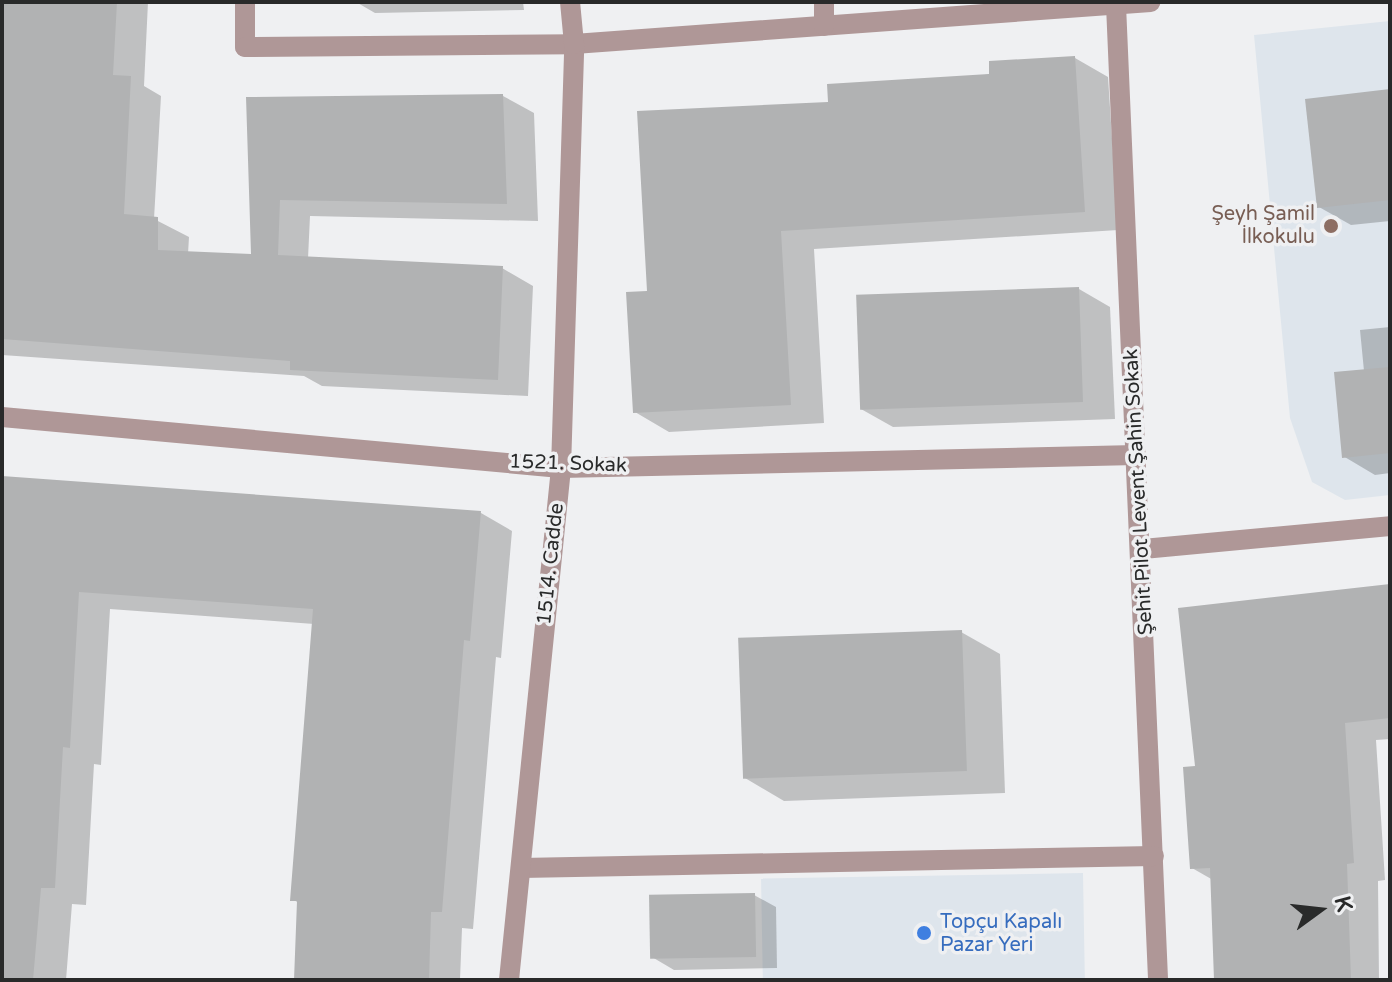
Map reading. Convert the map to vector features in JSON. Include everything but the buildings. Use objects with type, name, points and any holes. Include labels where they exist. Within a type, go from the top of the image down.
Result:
[{"type":"street","points":[[245,2],[245,47],[574,44],[1150,2]]},
{"type":"street","name":"1514. Cadde","points":[[509,980],[561,468],[574,44],[570,2]]},
{"type":"street","points":[[824,2],[824,26]]},
{"type":"street","name":"Şehit Pilot Levent Şahin Sokak","points":[[1116,5],[1143,549],[1158,980]]},
{"type":"street","name":"1521. Sokak","points":[[2,417],[561,468],[1136,455]]},
{"type":"street","points":[[1143,549],[1390,526]]},
{"type":"street","points":[[521,868],[1154,856]]},
{"type":"shaded area","name":"Şeyh Şamil İlkokulu","points":[[1390,21],[1390,495],[1345,500],[1312,482],[1290,418],[1254,35]]},
{"type":"shaded area","name":"Topçu Kapalı Pazar Yeri","points":[[1083,873],[1085,980],[763,980],[761,879]]},
{"type":"place","name":"Şeyh Şamil İlkokulu","points":[[1331,226]]},
{"type":"place","name":"Topçu Kapalı Pazar Yeri","points":[[924,933]]}]
